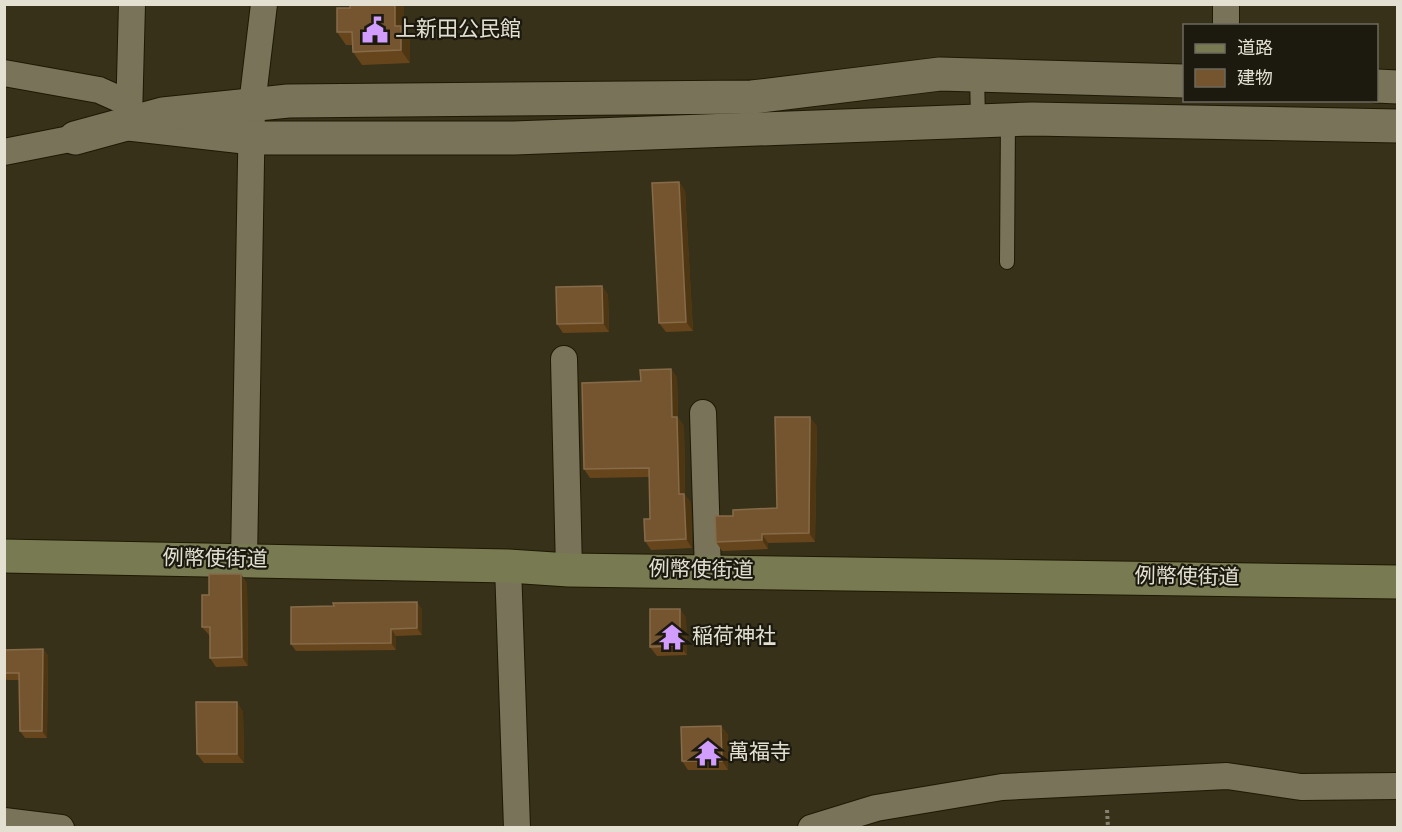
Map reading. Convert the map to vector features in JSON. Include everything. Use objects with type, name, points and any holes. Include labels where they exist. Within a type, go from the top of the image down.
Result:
[{"type":"main road","name":"例幣使街道","points":[[4,556],[508,566],[569,570],[1398,582]]},
{"type":"street","points":[[128,114],[132,4]]},
{"type":"street","points":[[244,560],[252,105],[264,4]]},
{"type":"street","points":[[1226,4],[1226,24]]},
{"type":"street","points":[[4,73],[99,90],[128,114],[253,138],[514,117],[722,114],[993,120],[1225,112],[1398,126]]},
{"type":"street","points":[[722,114],[785,95],[914,75],[1183,81]]},
{"type":"street","points":[[1378,86],[1398,87]]},
{"type":"street","points":[[4,152],[75,138],[128,114],[163,114],[288,101],[514,117]]},
{"type":"street","points":[[564,359],[569,570]]},
{"type":"street","points":[[703,413],[708,572]]},
{"type":"street","points":[[508,566],[517,828]]},
{"type":"street","points":[[811,828],[876,808],[1002,787],[1227,776],[1301,787],[1398,786]]},
{"type":"street","points":[[4,821],[61,828]]},
{"type":"lane","points":[[977,75],[993,120],[1007,262]]},
{"type":"building","name":"上新田公民館","points":[[350,4],[395,4],[395,26],[401,26],[401,50],[353,52],[352,32],[337,32],[337,8],[350,8]]},
{"type":"building","points":[[679,182],[686,322],[659,323],[652,183]]},
{"type":"building","points":[[602,286],[603,323],[557,324],[556,287]]},
{"type":"building","points":[[671,369],[672,417],[677,417],[679,494],[684,494],[686,539],[645,541],[644,519],[650,519],[649,468],[584,469],[582,383],[641,381],[640,370]]},
{"type":"building","points":[[775,417],[810,417],[809,533],[762,534],[762,540],[716,542],[715,516],[733,516],[733,510],[777,508]]},
{"type":"building","points":[[209,574],[241,574],[242,657],[210,658],[210,627],[202,627],[202,595],[209,595]]},
{"type":"building","points":[[417,602],[417,628],[391,629],[391,643],[291,644],[291,607],[334,606],[333,603]]},
{"type":"building","points":[[650,609],[680,609],[680,646],[650,647]]},
{"type":"building","points":[[43,649],[42,731],[20,731],[19,673],[4,673],[4,650]]},
{"type":"building","points":[[196,702],[237,702],[237,754],[197,754]]},
{"type":"building","name":"萬福寺","points":[[721,726],[722,761],[682,761],[681,727]]},
{"type":"place","name":"上新田公民館","points":[[375,30]]},
{"type":"place","name":"稲荷神社","points":[[672,637]]},
{"type":"place","name":"萬福寺","points":[[708,753]]}]
